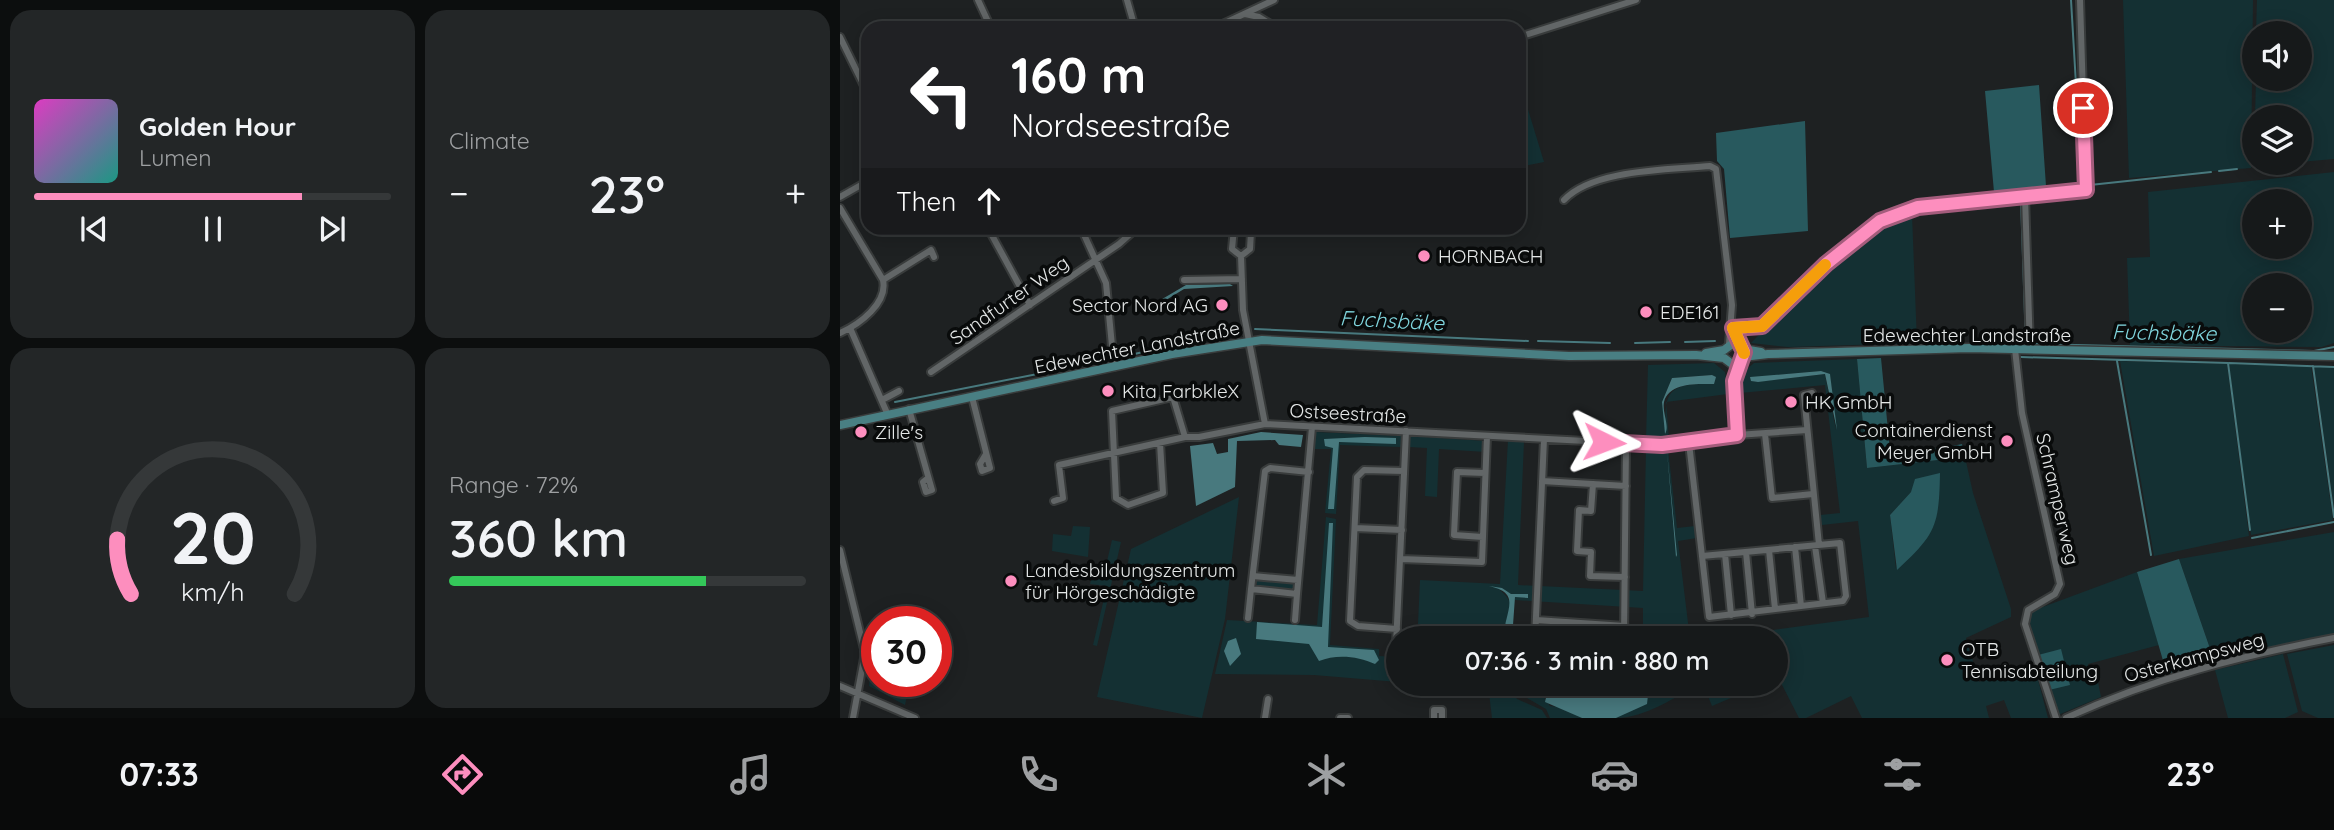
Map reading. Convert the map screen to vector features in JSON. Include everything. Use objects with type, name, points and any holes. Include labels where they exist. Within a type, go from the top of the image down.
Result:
[{"type":"main road","name":"Edewechter Landstraße","points":[[840,425],[1248,341],[1308,341],[1557,355],[2030,349],[2334,356]]},
{"type":"street","points":[[978,0],[988,21]]},
{"type":"street","points":[[1127,0],[1133,21]]},
{"type":"street","points":[[1230,21],[1274,0]]},
{"type":"street","points":[[1526,35],[1636,0]]},
{"type":"street","points":[[1733,328],[1762,326],[1826,264],[1880,221],[1918,207],[2086,190],[2080,0]]},
{"type":"street","points":[[1245,14],[1265,21]]},
{"type":"street","points":[[840,37],[861,80]]},
{"type":"street","points":[[1563,200],[1571,192],[1602,180],[1710,166],[1716,169],[1733,328],[1737,435]]},
{"type":"street","points":[[840,197],[861,185]]},
{"type":"street","points":[[2025,196],[2030,349]]},
{"type":"street","points":[[840,208],[883,280],[885,290],[881,300],[850,328],[840,333]]},
{"type":"street","points":[[992,235],[1030,305]]},
{"type":"street","points":[[1085,235],[1106,283],[1114,367]]},
{"type":"street","name":"Sandfurter Weg","points":[[931,372],[1129,235]]},
{"type":"street","points":[[1233,235],[1232,249],[1241,256],[1250,249],[1251,235]]},
{"type":"street","points":[[883,280],[931,250],[934,257]]},
{"type":"street","name":"Ostseestraße","points":[[1241,256],[1248,341],[1265,424],[1626,443],[1689,443],[1737,435],[1807,430]]},
{"type":"street","points":[[1184,280],[1242,279]]},
{"type":"street","points":[[850,328],[887,414]]},
{"type":"street","name":"Schramperweg","points":[[2015,349],[2022,413],[2060,584],[2055,594],[2028,610],[2025,624],[2056,718]]},
{"type":"street","points":[[882,400],[899,391]]},
{"type":"street","points":[[1812,393],[1804,395],[1823,603]]},
{"type":"street","points":[[972,397],[986,454]]},
{"type":"street","points":[[1160,443],[1163,492],[1128,505],[1116,498],[1110,415],[1112,411],[1173,397],[1185,437]]},
{"type":"street","points":[[909,409],[928,478]]},
{"type":"street","points":[[1054,500],[1063,498],[1059,466],[1185,437],[1199,438],[1265,424]]},
{"type":"street","points":[[1295,620],[1312,427]]},
{"type":"street","points":[[1397,626],[1406,431]]},
{"type":"street","points":[[1765,434],[1772,498],[1814,494]]},
{"type":"street","points":[[1401,559],[1482,562],[1487,436]]},
{"type":"street","points":[[1536,626],[1544,439]]},
{"type":"street","points":[[1536,621],[1625,626],[1626,443]]},
{"type":"street","points":[[1689,443],[1709,617],[1752,614],[1843,601],[1846,596],[1840,543],[1702,556]]},
{"type":"street","points":[[1248,618],[1265,471],[1270,468],[1309,472]]},
{"type":"street","points":[[1386,628],[1358,626],[1350,621],[1360,471],[1404,471]]},
{"type":"street","points":[[1483,537],[1454,535],[1457,472],[1485,474]]},
{"type":"street","points":[[1542,481],[1626,486]]},
{"type":"street","points":[[1593,484],[1591,511],[1579,510],[1577,551],[1591,552],[1590,576],[1625,577]]},
{"type":"street","points":[[1355,527],[1402,530]]},
{"type":"street","points":[[1795,548],[1801,606]]},
{"type":"street","points":[[840,550],[849,575],[865,653],[853,718]]},
{"type":"street","points":[[1769,550],[1775,609]]},
{"type":"street","points":[[1746,552],[1752,614]]},
{"type":"street","points":[[1725,554],[1731,615]]},
{"type":"street","points":[[1253,576],[1298,580]]},
{"type":"street","points":[[1251,589],[1297,594]]},
{"type":"street","name":"Osterkampsweg","points":[[2066,718],[2124,691],[2209,666],[2334,638]]},
{"type":"street","points":[[840,686],[915,718]]},
{"type":"street","points":[[1265,718],[1268,699]]},
{"type":"street","points":[[1434,718],[1434,710],[1442,710],[1442,718]]},
{"type":"street","points":[[1340,718],[1348,718]]},
{"type":"shaded area","points":[[2123,0],[2253,0],[2253,21],[2242,21],[2242,91],[2252,91],[2252,105],[2242,105],[2242,169],[2129,178]]},
{"type":"shaded area","points":[[2257,0],[2334,0],[2334,159],[2312,161],[2312,105],[2255,105],[2256,91],[2312,91],[2312,21],[2256,21]]},
{"type":"shaded area","points":[[2039,85],[2046,186],[1994,192],[1985,91]]},
{"type":"shaded area","points":[[1526,103],[1544,162],[1526,166]]},
{"type":"shaded area","points":[[1805,121],[1808,231],[1730,238],[1724,169],[1717,161],[1716,133]]},
{"type":"shaded area","points":[[2334,172],[2334,343],[2322,347],[2130,345],[2127,258],[2150,257],[2148,192]]},
{"type":"shaded area","points":[[1912,214],[1917,343],[1788,347],[1751,343],[1805,287],[1845,252],[1888,224]]},
{"type":"shaded area","points":[[1186,285],[1233,286],[1184,289],[1148,311],[1152,305]]},
{"type":"shaded area","points":[[1881,358],[1890,451],[1962,444],[1965,457],[1867,468],[1857,359]]},
{"type":"shaded area","points":[[1857,359],[1867,468],[1965,457],[1973,493],[2011,609],[2011,617],[1966,638],[1979,682],[2034,664],[2048,718],[2011,718],[2004,700],[1986,706],[1989,718],[1862,718],[1851,696],[1806,718],[1799,718],[1788,696],[1788,628],[1869,617],[1858,521],[1822,525],[1820,515],[1840,513],[1825,385],[1740,393],[1741,374],[1754,363]],"holes":[[[1821,371],[1830,375],[1836,430],[1825,374],[1753,382],[1778,375]],[[1911,492],[1896,569],[1890,515]]]},
{"type":"shaded area","points":[[2120,361],[2227,364],[2249,536],[2154,556]]},
{"type":"shaded area","points":[[1714,363],[1725,372],[1728,394],[1667,402],[1677,388],[1713,384],[1712,375],[1672,378],[1662,402],[1666,434],[1666,406],[1669,439],[1646,440],[1648,365]]},
{"type":"shaded area","points":[[2229,364],[2311,366],[2333,520],[2251,535]]},
{"type":"shaded area","points":[[2314,366],[2334,368],[2334,508]]},
{"type":"shaded area","points":[[1821,371],[1830,374],[1837,430],[1825,374],[1758,382],[1751,381],[1750,377]]},
{"type":"shaded area","points":[[1716,377],[1714,384],[1685,386],[1667,395],[1664,402],[1667,427],[1665,434],[1662,402],[1672,378]]},
{"type":"shaded area","points":[[1261,432],[1303,435],[1301,447],[1279,445],[1275,440],[1237,441],[1235,487],[1196,506],[1190,446],[1213,443],[1217,454],[1228,452],[1228,439]]},
{"type":"shaded area","points":[[1315,432],[1401,436],[1401,447],[1340,445],[1336,514],[1325,513],[1331,449],[1314,449]]},
{"type":"shaded area","points":[[1409,436],[1486,441],[1486,452],[1439,449],[1437,497],[1425,496],[1427,448],[1409,447]]},
{"type":"shaded area","points":[[1396,438],[1396,444],[1339,442],[1334,509],[1328,509],[1333,448],[1325,446],[1324,439]]},
{"type":"shaded area","points":[[1508,440],[1524,441],[1518,585],[1643,591],[1646,449],[1668,449],[1677,528],[1695,526],[1697,538],[1678,541],[1688,626],[1643,626],[1643,608],[1515,600],[1515,597],[1529,597],[1508,594],[1502,588],[1499,589],[1510,604],[1506,626],[1418,624],[1420,580],[1500,584]]},
{"type":"shaded area","points":[[1667,451],[1677,555],[1676,557]]},
{"type":"shaded area","points":[[1940,473],[1933,528],[1920,547],[1897,570],[1890,515],[1911,492],[1915,479]]},
{"type":"shaded area","points":[[1239,497],[1225,619],[1202,718],[1097,697],[1131,549]]},
{"type":"shaded area","points":[[1326,517],[1336,519],[1330,645],[1379,649],[1379,656],[1386,656],[1386,681],[1314,675],[1215,674],[1227,620],[1317,625]]},
{"type":"shaded area","points":[[1329,523],[1333,523],[1328,647],[1374,650],[1379,660],[1375,664],[1347,657],[1319,661],[1309,644],[1256,639],[1257,622],[1322,627]]},
{"type":"shaded area","points":[[1073,526],[1090,527],[1088,557],[1052,551],[1053,534],[1071,536]]},
{"type":"shaded area","points":[[2334,532],[2334,635],[2214,660],[2179,559]]},
{"type":"shaded area","points":[[1112,540],[1121,542],[1097,646],[1093,645],[1107,586],[1090,584],[1097,574],[1104,574]]},
{"type":"shaded area","points":[[2179,559],[2214,660],[2167,674],[2137,572]]},
{"type":"shaded area","points":[[2137,572],[2159,645],[2088,664],[2091,679],[2097,677],[2101,697],[2058,715],[2049,690],[2061,650],[2038,655],[2029,619],[2032,611]]},
{"type":"shaded area","points":[[1256,578],[1296,582],[1295,589],[1257,587]]},
{"type":"shaded area","points":[[1489,586],[1502,588],[1511,594],[1528,594],[1528,598],[1515,597],[1513,626],[1505,625],[1509,598],[1497,588]]},
{"type":"shaded area","points":[[1236,638],[1241,654],[1230,666],[1224,651],[1228,641]]},
{"type":"shaded area","points":[[2334,645],[2334,718],[2318,718],[2302,711],[2287,654]]},
{"type":"shaded area","points":[[2061,649],[2070,685],[2049,690],[2038,655]]},
{"type":"shaded area","points":[[2283,654],[2298,712],[2285,718],[2228,718],[2215,670]]},
{"type":"shaded area","points":[[1489,696],[1514,696],[1542,710],[1547,718],[1492,718]]},
{"type":"shaded area","points":[[1544,696],[1550,706],[1565,708],[1582,718],[1550,718],[1546,709],[1527,698]]},
{"type":"shaded area","points":[[1546,696],[1648,696],[1647,704],[1616,718],[1582,718],[1545,702]]},
{"type":"shaded area","points":[[1614,696],[1679,696],[1639,714],[1616,718],[1619,716]]},
{"type":"shaded area","points":[[1708,696],[1736,696],[1712,706]]},
{"type":"shaded area","points":[[890,697],[907,697],[905,705]]},
{"type":"waterway","points":[[1917,201],[2082,186],[2071,0]]},
{"type":"waterway","points":[[2219,171],[2237,169]]},
{"type":"waterway","points":[[2090,185],[2211,172]]},
{"type":"waterway","name":"Fuchsbäke","points":[[1788,349],[2026,344],[2021,201]]},
{"type":"waterway","name":"Fuchsbäke","points":[[1255,329],[1528,341]]},
{"type":"waterway","name":"Fuchsbäke","points":[[1174,345],[1237,331]]},
{"type":"waterway","name":"Fuchsbäke","points":[[1538,341],[1610,343]]},
{"type":"waterway","name":"Fuchsbäke","points":[[1685,342],[1715,341]]},
{"type":"waterway","name":"Fuchsbäke","points":[[1635,343],[1670,342]]},
{"type":"waterway","name":"Fuchsbäke","points":[[2035,344],[2314,351],[2334,347]]},
{"type":"waterway","name":"Fuchsbäke","points":[[1130,355],[1165,347]]},
{"type":"waterway","points":[[2021,357],[2228,363],[2250,530]]},
{"type":"waterway","points":[[2117,361],[2151,555]]},
{"type":"waterway","name":"Fuchsbäke","points":[[895,402],[1093,363]]},
{"type":"waterway","points":[[2229,363],[2334,367]]},
{"type":"waterway","points":[[2313,366],[2334,517]]},
{"type":"waterway","points":[[2252,538],[2334,522]]},
{"type":"waterway","points":[[2246,660],[2312,645]]},
{"type":"waterway","points":[[2075,718],[2091,710]]},
{"type":"slow traffic","points":[[1744,353],[1733,328],[1762,326],[1825,265]]},
{"type":"place","name":"HORNBACH","points":[[1424,256]]},
{"type":"place","name":"Sector Nord AG","points":[[1222,305]]},
{"type":"place","name":"EDE161","points":[[1646,312]]},
{"type":"place","name":"Kita FarbkleX","points":[[1108,391]]},
{"type":"place","name":"HK GmbH","points":[[1791,402]]},
{"type":"place","name":"Zille's","points":[[861,432]]},
{"type":"place","name":"Containerdienst Meyer GmbH","points":[[2007,441]]},
{"type":"place","name":"Landesbildungszentrum für Hörgeschädigte","points":[[1011,581]]},
{"type":"place","name":"OTB Tennisabteilung","points":[[1947,660]]},
{"type":"route","points":[[1604,442],[1662,445],[1731,438],[1737,435],[1734,381],[1737,363],[1742,360],[1744,352],[1738,344],[1733,328],[1762,326],[1826,264],[1880,221],[1918,207],[2086,190],[2083,108]]}]
